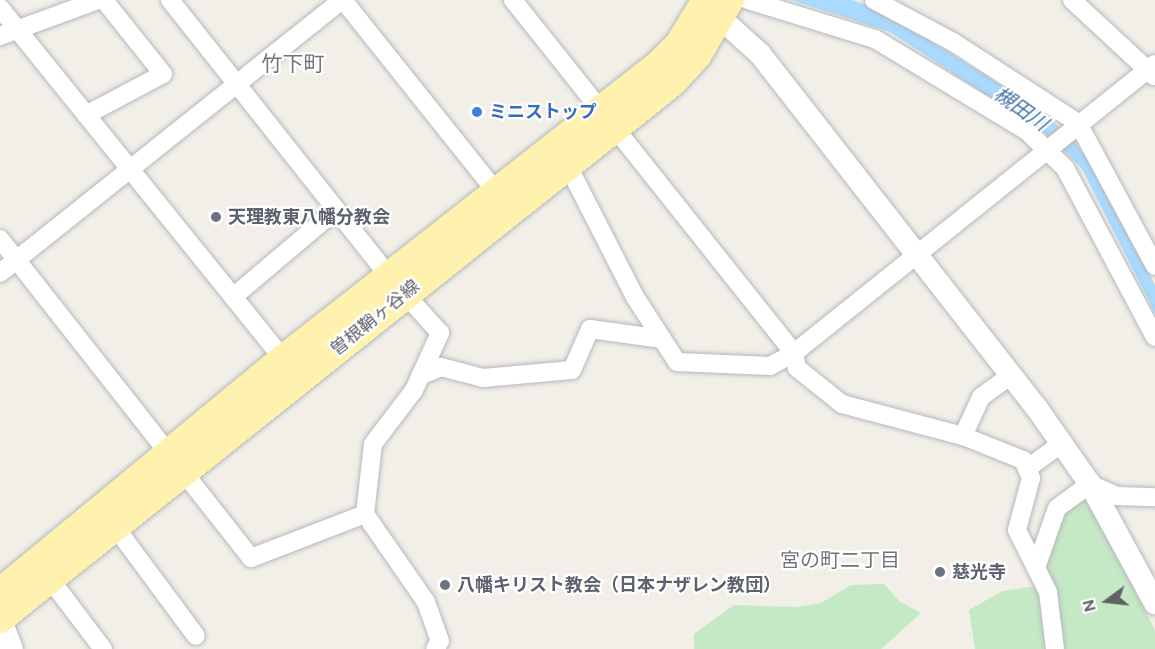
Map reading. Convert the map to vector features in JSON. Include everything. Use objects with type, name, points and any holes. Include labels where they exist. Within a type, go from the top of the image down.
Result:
[{"type":"main road","name":"曽根鞘ヶ谷線","points":[[0,592],[178,462],[398,286],[496,192],[606,119],[672,83],[712,5]]},
{"type":"main road","name":"曽根鞘ヶ谷線","points":[[0,618],[116,528],[178,462],[283,359],[398,286],[568,166],[606,119]]},
{"type":"street","points":[[0,36],[98,0]]},
{"type":"street","points":[[86,115],[163,74],[105,0]]},
{"type":"street","points":[[170,0],[336,210],[440,333],[420,376],[373,444],[365,514],[426,602],[440,641],[435,649]]},
{"type":"street","points":[[0,273],[342,0],[496,192]]},
{"type":"street","points":[[513,0],[794,353],[796,368],[842,404],[963,436],[1023,460],[1031,478],[1017,530],[1037,565],[1048,592],[1055,649]]},
{"type":"street","points":[[748,0],[875,39],[1027,131],[1050,150],[1065,168],[1097,222],[1155,337]]},
{"type":"street","points":[[873,0],[954,42],[1074,129],[1155,266]]},
{"type":"street","points":[[568,166],[676,362],[770,366],[794,353],[1074,129],[1153,70],[1072,0]]},
{"type":"street","points":[[712,5],[760,54],[918,254],[1062,443],[1090,483],[1155,603]]},
{"type":"street","points":[[0,8],[283,359]]},
{"type":"street","points":[[233,297],[336,210]]},
{"type":"street","points":[[0,239],[178,462],[251,558],[365,514]]},
{"type":"street","points":[[420,376],[441,367],[483,378],[572,370],[590,328],[662,339]]},
{"type":"street","points":[[963,436],[981,397],[1011,375]]},
{"type":"street","points":[[1028,468],[1062,443]]},
{"type":"street","points":[[1090,483],[1117,496],[1155,496]]},
{"type":"street","points":[[1037,565],[1057,508],[1090,483]]},
{"type":"street","points":[[116,528],[196,636]]},
{"type":"street","points":[[50,579],[103,649]]},
{"type":"street","points":[[0,618],[12,649]]},
{"type":"green space","points":[[1087,494],[1155,630],[1155,649],[975,649],[969,610],[1002,591],[1052,584],[1045,564],[1066,509]]},
{"type":"green space","points":[[884,584],[899,601],[921,613],[881,649],[694,649],[694,634],[734,605],[796,607],[821,603],[851,585]]},
{"type":"water","name":"槻田川","points":[[791,0],[852,0],[881,10],[1041,110],[1075,142],[1099,175],[1155,285],[1155,313],[1082,169],[1052,138],[890,32]]},
{"type":"place","name":"ミニストップ","points":[[477,112]]},
{"type":"place","name":"天理教東八幡分教会","points":[[216,217]]},
{"type":"place","name":"慈光寺","points":[[940,572]]},
{"type":"place","name":"八幡キリスト教会（日本ナザレン教団）","points":[[445,585]]},
{"type":"district","name":"竹下町","points":[[293,64]]},
{"type":"district","name":"宮の町二丁目","points":[[840,560]]}]
